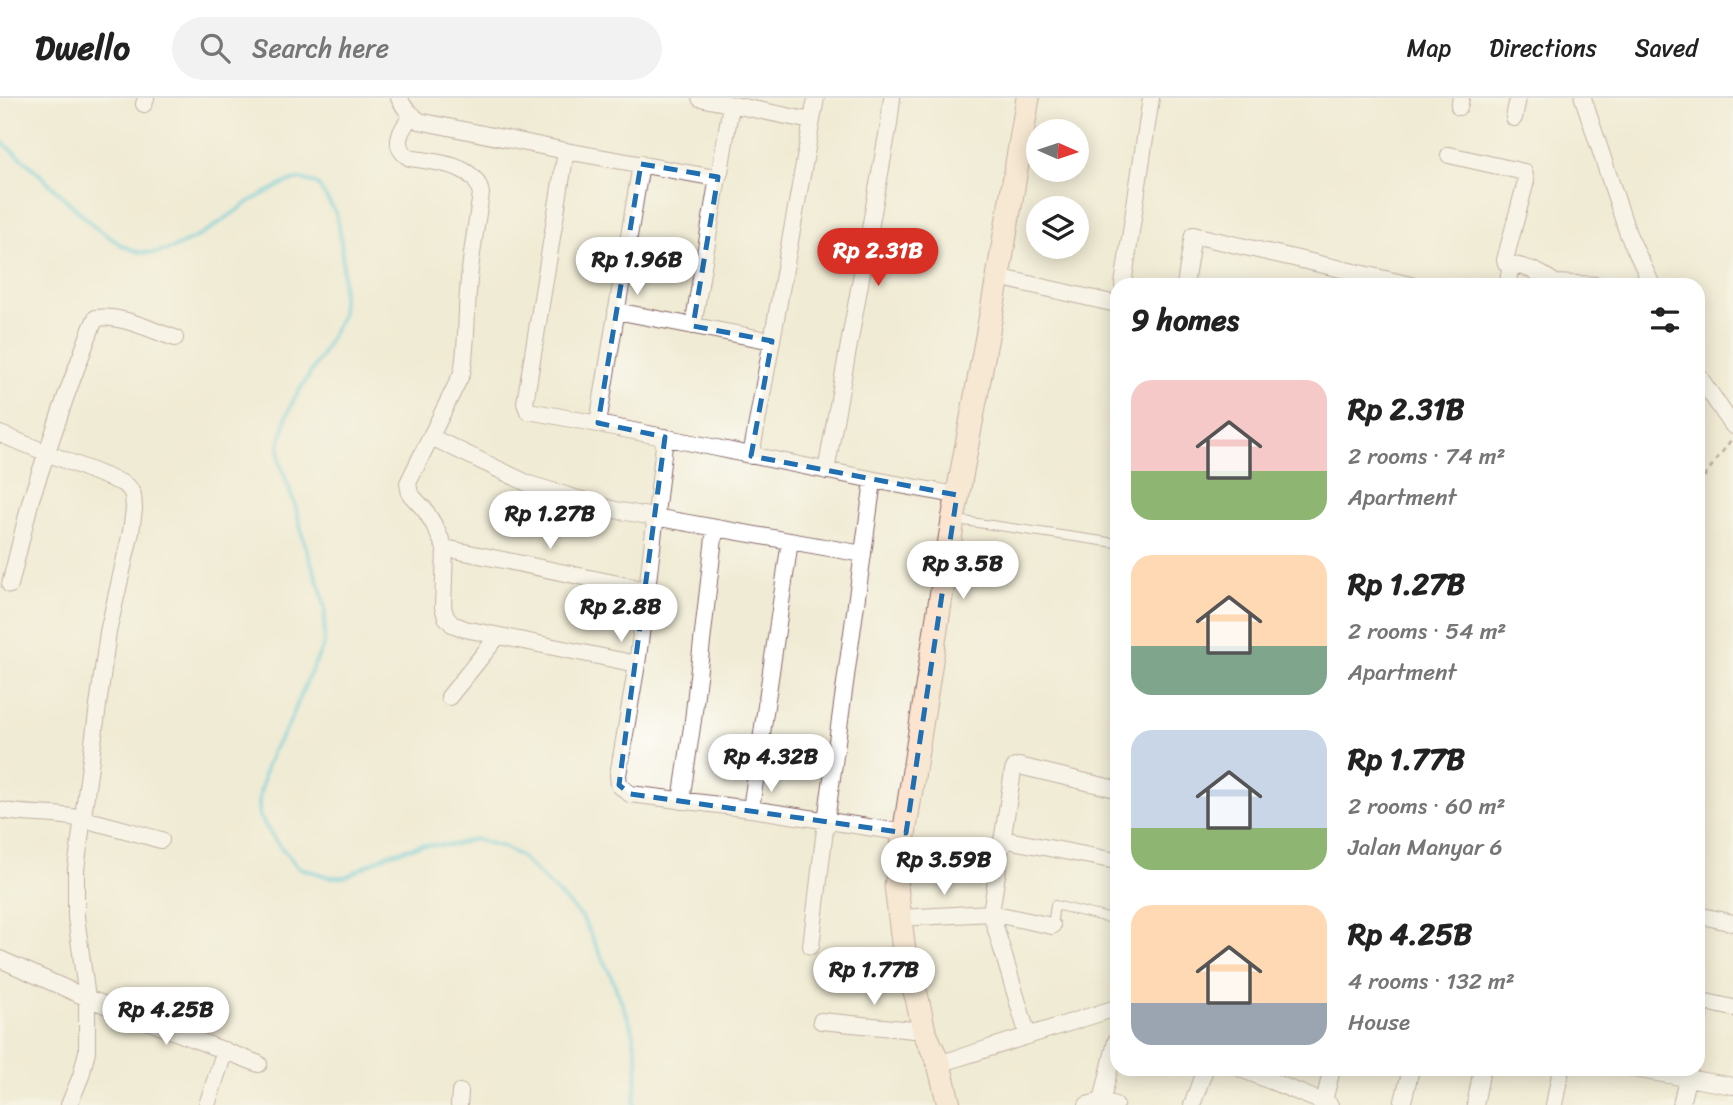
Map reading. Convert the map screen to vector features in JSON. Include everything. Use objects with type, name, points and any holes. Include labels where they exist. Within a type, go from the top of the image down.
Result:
[{"type":"main road","points":[[949,1105],[939,1064],[924,1031],[905,958],[896,886],[957,495],[1028,98]]},
{"type":"street","points":[[400,98],[405,108],[419,121],[566,151],[718,177]]},
{"type":"street","points":[[700,98],[811,121]]},
{"type":"street","points":[[751,456],[816,98]]},
{"type":"street","points":[[826,471],[892,98]]},
{"type":"street","points":[[1124,278],[1151,98]]},
{"type":"street","points":[[1514,118],[1518,98]]},
{"type":"street","points":[[1583,98],[1628,234],[1648,278]]},
{"type":"street","points":[[693,326],[731,104]]},
{"type":"street","points":[[413,115],[402,126],[399,136],[399,147],[405,155],[466,171],[474,177],[481,194],[471,258],[462,373],[408,488],[435,525],[445,548],[443,607],[446,617],[452,624],[465,629],[637,664]]},
{"type":"street","points":[[566,151],[525,405],[528,411],[598,423],[873,481],[957,495]]},
{"type":"street","points":[[1450,155],[1524,172],[1526,181],[1505,260],[1506,263],[1541,273],[1546,278]]},
{"type":"street","points":[[598,423],[641,164]]},
{"type":"street","points":[[1186,278],[1193,235],[1380,278]]},
{"type":"street","points":[[998,277],[1110,303]]},
{"type":"street","points":[[616,311],[772,341]]},
{"type":"street","points":[[10,585],[31,499],[96,318],[118,318],[175,338]]},
{"type":"street","points":[[1705,385],[1733,426]]},
{"type":"street","points":[[0,434],[122,483],[133,495],[131,532],[108,632],[76,869],[76,917],[87,998],[87,1051],[81,1076],[69,1105]]},
{"type":"street","points":[[430,437],[529,484],[615,510],[863,554]]},
{"type":"street","points":[[665,437],[648,590],[618,775],[619,785],[630,794],[906,833]]},
{"type":"street","points":[[811,946],[873,481]]},
{"type":"street","points":[[681,801],[715,529]]},
{"type":"street","points":[[751,809],[790,541]]},
{"type":"street","points":[[445,548],[648,590]]},
{"type":"street","points":[[449,697],[498,636]]},
{"type":"street","points":[[1028,1037],[992,913],[1013,771],[1019,766],[1110,788]]},
{"type":"street","points":[[0,810],[84,820],[161,840]]},
{"type":"street","points":[[1002,839],[1110,860]]},
{"type":"street","points":[[899,918],[992,913],[1052,926]]},
{"type":"street","points":[[1705,917],[1733,923]]},
{"type":"street","points":[[0,959],[87,998],[259,1064]]},
{"type":"street","points":[[1705,1002],[1732,1005]]},
{"type":"street","points":[[939,1064],[1110,1010]]},
{"type":"street","points":[[821,1021],[924,1031]]},
{"type":"street","points":[[207,1105],[225,1050]]},
{"type":"street","points":[[1101,1103],[1110,1066]]},
{"type":"street","points":[[1192,1105],[1203,1076]]},
{"type":"street","points":[[1265,1076],[1326,1104],[1331,1076]]},
{"type":"street","points":[[1402,1105],[1409,1076]]},
{"type":"street","points":[[1475,1105],[1481,1076]]},
{"type":"street","points":[[1554,1105],[1560,1076]]},
{"type":"street","points":[[1681,1105],[1688,1076]]},
{"type":"street","points":[[1696,1076],[1733,1086]]},
{"type":"lane","points":[[953,520],[1110,542]]},
{"type":"lane","points":[[1052,926],[1055,905],[1110,919]]},
{"type":"path","points":[[1705,475],[1733,437]]},
{"type":"highlighted area","points":[[641,164],[718,177],[693,326],[772,341],[751,456],[957,495],[906,833],[630,794],[619,785],[665,437],[598,423]]},
{"type":"waterway","points":[[0,140],[96,228],[123,246],[138,252],[154,253],[171,249],[203,234],[252,200],[287,182],[303,179],[318,185],[336,213],[340,232],[343,265],[342,315],[320,358],[294,399],[279,446],[280,463],[322,593],[325,610],[324,644],[289,724],[266,767],[259,798],[259,816],[276,842],[298,867],[329,877],[345,877],[389,854],[421,845],[454,845],[474,839],[505,848],[520,856],[582,917],[611,976],[632,1028],[638,1062],[634,1105]]}]
